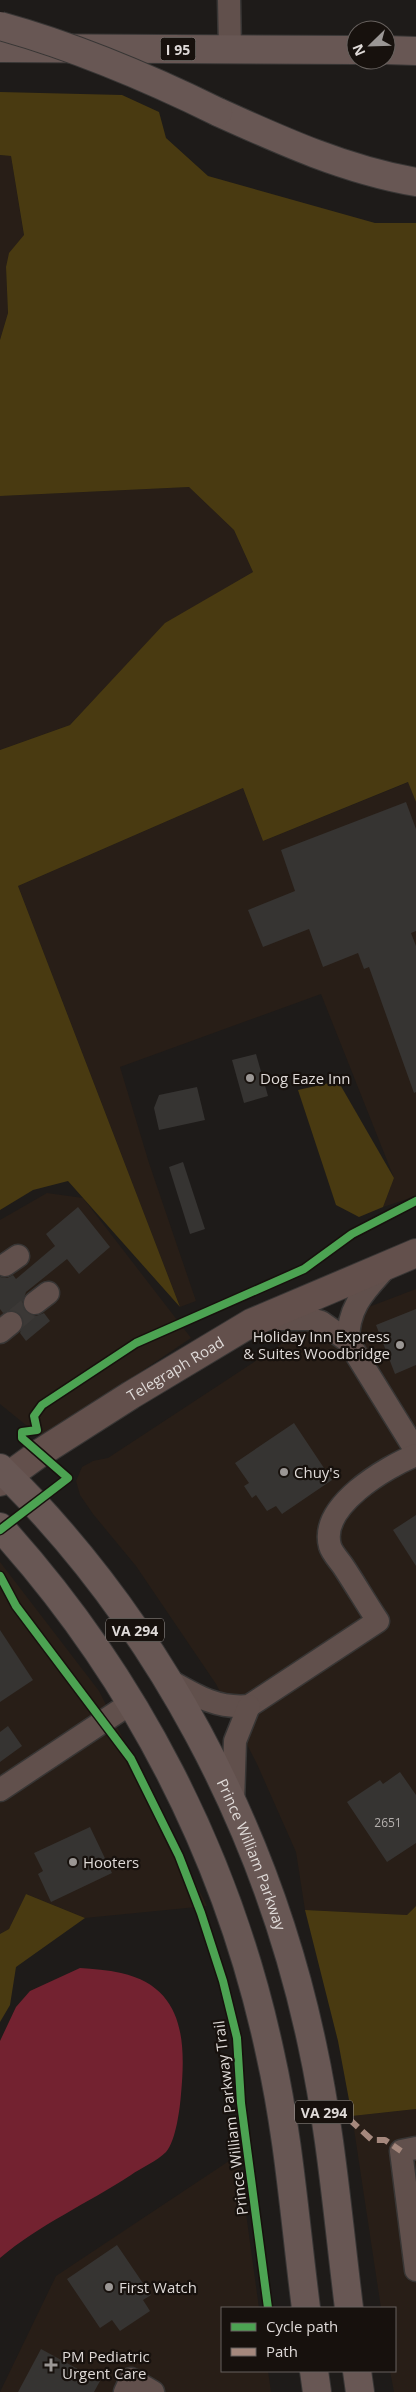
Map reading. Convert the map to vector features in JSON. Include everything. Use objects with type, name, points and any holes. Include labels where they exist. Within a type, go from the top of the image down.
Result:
[{"type":"highway","points":[[0,26],[42,38],[150,79],[218,112],[316,155],[361,170],[416,182]]},
{"type":"highway","name":"I 95","points":[[0,48],[346,50]]},
{"type":"highway","points":[[396,50],[416,51]]},
{"type":"highway","name":"Prince William Parkway","points":[[3,1475],[48,1518],[100,1582],[167,1679],[201,1738],[233,1803],[272,1902],[294,1974],[312,2045],[327,2135],[349,2307]]},
{"type":"highway","name":"VA 294","points":[[0,1527],[43,1578],[94,1644],[132,1703],[181,1791],[208,1851],[232,1912],[251,1975],[270,2053],[281,2109],[306,2307]]},
{"type":"highway","points":[[314,2372],[317,2392]]},
{"type":"highway","points":[[357,2372],[360,2392]]},
{"type":"main road","name":"Telegraph Road","points":[[3,1475],[140,1389],[258,1320],[416,1253]]},
{"type":"lane","points":[[229,0],[230,49]]},
{"type":"lane","points":[[348,1341],[349,1320],[353,1308],[389,1264]]},
{"type":"lane","points":[[167,1679],[219,1705],[230,1708],[249,1706],[378,1621],[330,1546],[331,1526],[338,1510],[349,1496],[402,1460],[416,1453],[348,1341],[321,1322],[311,1319],[258,1320]]},
{"type":"lane","points":[[0,1790],[132,1703]]},
{"type":"lane","points":[[233,1803],[235,1741],[249,1706]]},
{"type":"lane","points":[[416,2148],[401,2151],[416,2270]]},
{"type":"lane","points":[[125,2392],[132,2379],[153,2392]]},
{"type":"shaded area","points":[[0,92],[122,95],[159,112],[166,138],[208,176],[375,223],[416,223],[416,802],[408,782],[263,841],[243,788],[18,886],[180,1307],[68,1181],[33,1190],[0,1210],[0,750],[70,725],[165,623],[253,572],[234,530],[189,487],[0,496],[0,340],[8,313],[6,267],[9,253],[24,235],[11,156],[0,155]]},
{"type":"shaded area","points":[[0,155],[11,156],[24,236],[9,254],[6,267],[8,313],[0,340]]},
{"type":"shaded area","points":[[189,487],[234,530],[253,572],[165,624],[70,725],[0,750],[0,496]]},
{"type":"shaded area","points":[[409,782],[416,802],[416,1196],[383,1207],[394,1178],[321,994],[120,1067],[149,1163],[196,1301],[180,1307],[18,886],[243,788],[263,841]]},
{"type":"shaded area","points":[[338,1081],[394,1178],[383,1207],[359,1217],[336,1205],[298,1090]]},
{"type":"shaded area","points":[[47,1193],[83,1198],[191,1338],[42,1438],[0,1404],[0,1220]]},
{"type":"shaded area","points":[[416,1289],[416,1906],[407,1915],[305,1910],[296,1852],[257,1764],[216,1684],[136,1566],[93,1514],[80,1495],[76,1481],[82,1467],[93,1461],[108,1458],[295,1335]]},
{"type":"shaded area","points":[[0,1562],[99,1691],[207,1906],[85,1918],[26,1894],[9,1929],[0,1934]]},
{"type":"shaded area","points":[[26,1894],[85,1918],[16,1967],[10,2005],[0,2022],[0,1934],[9,1929]]},
{"type":"shaded area","points":[[416,1906],[416,2109],[352,2116],[338,2041],[305,1910],[407,1915]]},
{"type":"shaded area","points":[[80,1968],[116,1972],[142,1980],[158,1990],[169,2003],[181,2036],[183,2055],[180,2100],[175,2133],[166,2152],[158,2158],[31,2235],[0,2258],[0,2041],[16,2007],[30,1991]]},
{"type":"shaded area","points":[[416,2109],[416,2392],[394,2392],[390,2372],[396,2372],[396,2307],[381,2307],[352,2116]]},
{"type":"shaded area","points":[[238,2155],[259,2307],[221,2307],[221,2372],[268,2372],[271,2392],[0,2392],[56,2276]]},
{"type":"building","points":[[406,802],[416,829],[416,931],[411,933],[416,946],[416,1092],[414,1093],[369,967],[364,969],[358,953],[323,967],[309,929],[263,947],[248,910],[295,891],[281,850]]},
{"type":"building","name":"Dog Eaze Inn","points":[[256,1054],[268,1096],[244,1103],[232,1060]]},
{"type":"building","points":[[197,1087],[205,1120],[159,1130],[154,1108],[159,1095]]},
{"type":"building","points":[[183,1162],[205,1229],[190,1234],[169,1167]]},
{"type":"building","points":[[78,1207],[110,1247],[79,1274],[67,1259],[26,1292],[22,1304],[25,1311],[36,1316],[44,1313],[50,1321],[26,1341],[20,1333],[24,1321],[21,1314],[15,1311],[3,1313],[0,1309],[0,1277],[7,1278],[13,1275],[16,1279],[55,1246],[46,1234]]},
{"type":"building","name":"Holiday Inn Express & Suites Woodbridge","points":[[416,1309],[416,1365],[395,1374],[376,1325]]},
{"type":"building","name":"Chuy's","points":[[294,1423],[332,1480],[282,1514],[276,1506],[267,1511],[256,1495],[252,1498],[244,1486],[249,1483],[235,1463]]},
{"type":"building","points":[[416,1515],[416,1566],[393,1530]]},
{"type":"building","points":[[0,1630],[33,1680],[0,1702]]},
{"type":"building","points":[[8,1726],[22,1746],[0,1762],[0,1732]]},
{"type":"building","points":[[400,1772],[416,1795],[416,1843],[387,1862],[347,1802],[380,1780],[383,1784]]},
{"type":"building","name":"Hooters","points":[[90,1827],[112,1873],[51,1902],[38,1874],[43,1871],[34,1853]]},
{"type":"building","name":"First Watch","points":[[117,2245],[151,2295],[143,2300],[150,2311],[120,2331],[112,2320],[100,2328],[67,2279]]},
{"type":"building","name":"PM Pediatric Urgent Care","points":[[41,2349],[100,2381],[94,2392],[18,2392]]},
{"type":"tunnel","points":[[11,1323],[35,1303]]},
{"type":"marked path","points":[[349,2119],[372,2140],[385,2140],[401,2151]]},
{"type":"cycle path","points":[[0,1530],[68,1478],[22,1438],[22,1432],[37,1430],[34,1416],[42,1405],[136,1343],[304,1269],[352,1234],[416,1201]]},
{"type":"cycle path","name":"Prince William Parkway Trail","points":[[0,1576],[16,1606],[131,1759],[179,1856],[201,1913],[223,1981],[237,2038],[241,2103],[268,2307]]},
{"type":"place","name":"Dog Eaze Inn","points":[[250,1078]]},
{"type":"place","name":"Holiday Inn Express & Suites Woodbridge","points":[[400,1345]]},
{"type":"place","name":"Chuy's","points":[[284,1472]]},
{"type":"place","name":"Hooters","points":[[73,1862]]},
{"type":"place","name":"First Watch","points":[[109,2287]]},
{"type":"place","name":"PM Pediatric Urgent Care","points":[[51,2365]]}]
